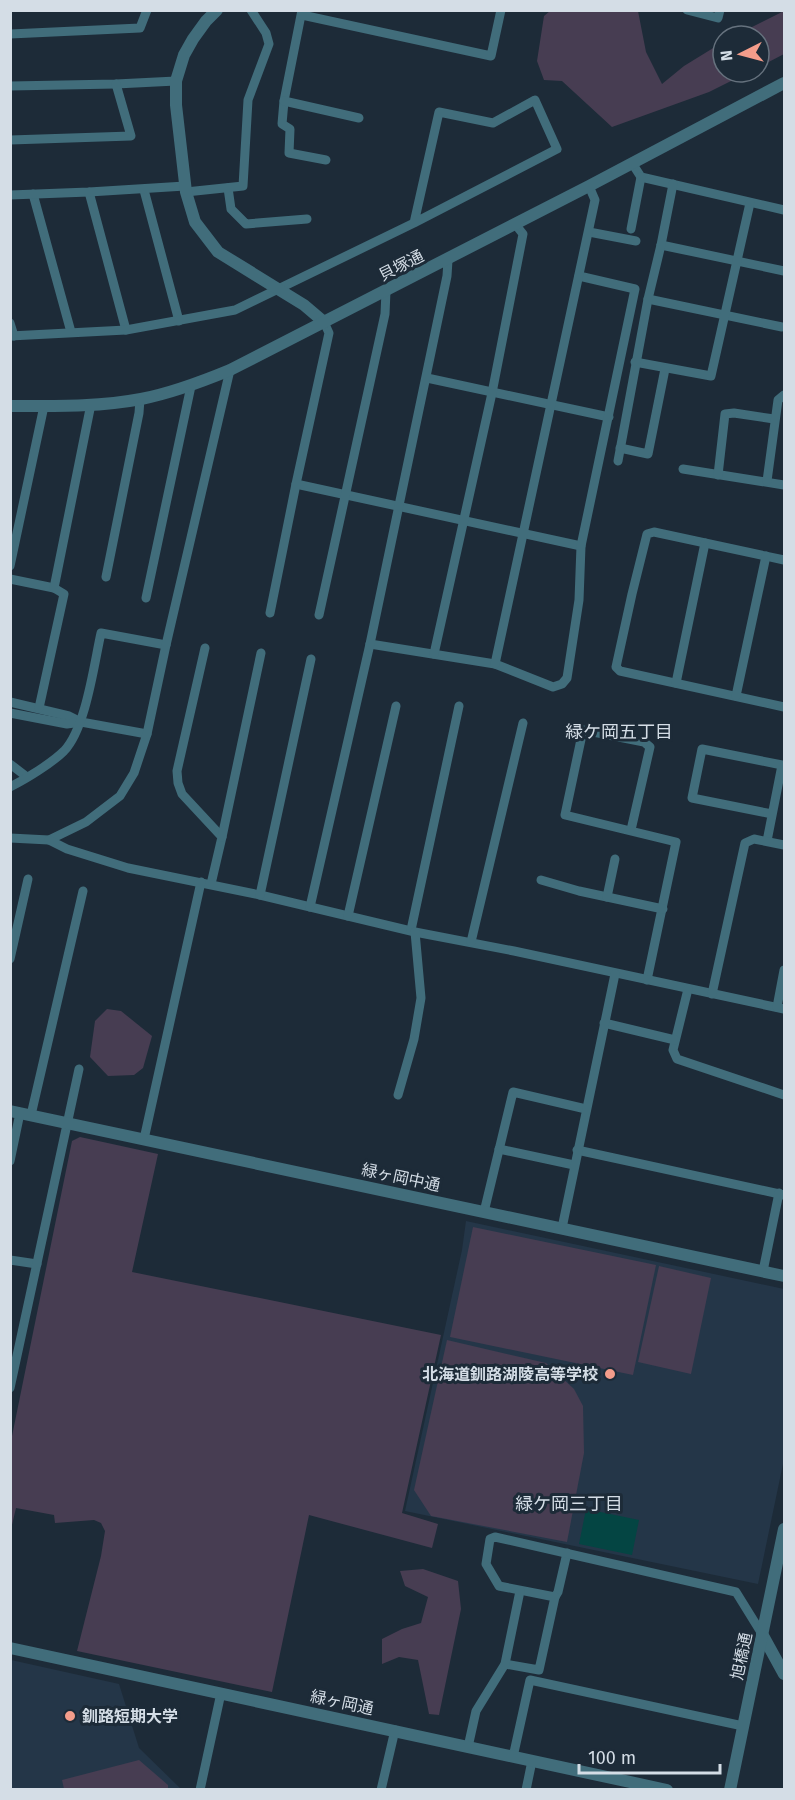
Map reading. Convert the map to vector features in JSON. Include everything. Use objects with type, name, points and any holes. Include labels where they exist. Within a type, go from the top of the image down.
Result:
[{"type":"street","points":[[11,36],[140,28],[147,10]]},
{"type":"street","points":[[217,10],[206,21],[184,54],[176,81],[176,105],[185,189],[195,222],[218,252],[304,305],[324,322],[329,333],[270,613]]},
{"type":"street","points":[[10,195],[243,186],[248,100],[269,44],[266,33],[251,10]]},
{"type":"street","points":[[327,160],[289,153],[290,129],[282,124],[284,101],[302,13],[491,56],[501,10]]},
{"type":"street","points":[[687,10],[718,18],[720,10]]},
{"type":"street","points":[[10,86],[176,81]]},
{"type":"street","name":"貝塚通","points":[[10,406],[91,404],[140,399],[191,386],[230,370],[448,260],[784,83]]},
{"type":"street","points":[[10,140],[131,136],[116,84]]},
{"type":"street","points":[[10,323],[12,336],[126,330],[235,310],[414,223],[557,149],[535,100],[493,123],[439,112],[414,223]]},
{"type":"street","points":[[284,101],[359,118]]},
{"type":"street","points":[[632,164],[641,177],[784,210]]},
{"type":"street","points":[[631,229],[641,177]]},
{"type":"street","points":[[618,461],[635,362],[673,184]]},
{"type":"street","points":[[495,664],[589,231],[595,200],[589,186]]},
{"type":"street","points":[[228,188],[231,209],[246,224],[307,219]]},
{"type":"street","points":[[144,190],[179,321]]},
{"type":"street","points":[[89,192],[126,330]]},
{"type":"street","points":[[33,194],[71,332]]},
{"type":"street","points":[[635,362],[711,376],[750,203]]},
{"type":"street","points":[[434,654],[492,393],[523,234],[515,224]]},
{"type":"street","points":[[589,231],[636,241]]},
{"type":"street","points":[[661,245],[784,271]]},
{"type":"street","points":[[310,907],[427,378],[447,276],[448,260]]},
{"type":"street","points":[[370,644],[495,664],[554,687],[562,684],[567,678],[579,600],[581,546],[635,289],[579,276]]},
{"type":"street","points":[[319,615],[385,314],[386,291]]},
{"type":"street","points":[[648,299],[782,327]]},
{"type":"street","points":[[620,448],[648,454],[665,369]]},
{"type":"street","points":[[49,840],[86,822],[120,796],[134,773],[147,734],[230,370]]},
{"type":"street","points":[[427,378],[609,417]]},
{"type":"street","points":[[146,598],[191,386]]},
{"type":"street","points":[[767,481],[774,419],[778,400],[784,395]]},
{"type":"street","points":[[106,577],[140,413],[140,399]]},
{"type":"street","points":[[54,588],[91,404]]},
{"type":"street","points":[[10,566],[45,406]]},
{"type":"street","points":[[718,475],[725,414],[734,413],[774,419]]},
{"type":"street","points":[[683,469],[784,485]]},
{"type":"street","points":[[296,484],[581,546]]},
{"type":"street","points":[[784,560],[654,531],[647,534],[616,667],[620,671],[784,707]]},
{"type":"street","points":[[676,683],[705,543]]},
{"type":"street","points":[[736,696],[766,556]]},
{"type":"street","points":[[10,579],[54,588],[64,594],[39,708]]},
{"type":"street","points":[[10,787],[64,751],[74,737],[81,722],[101,633],[166,645]]},
{"type":"street","points":[[205,648],[177,771],[178,783],[182,794],[222,837]]},
{"type":"street","points":[[211,884],[261,653]]},
{"type":"street","points":[[260,895],[311,658]]},
{"type":"street","points":[[10,702],[69,716],[81,722],[147,734]]},
{"type":"street","points":[[348,916],[396,706]]},
{"type":"street","points":[[398,1095],[414,1039],[422,998],[413,931],[459,706]]},
{"type":"street","points":[[10,713],[67,724],[81,722]]},
{"type":"street","points":[[471,942],[523,723]]},
{"type":"street","points":[[631,830],[650,747],[644,742],[583,730],[565,815],[676,843],[647,980]]},
{"type":"street","points":[[767,841],[783,765],[702,749],[692,798],[772,814]]},
{"type":"street","points":[[10,764],[27,777]]},
{"type":"street","points":[[10,838],[49,840],[67,849],[128,868],[211,884],[413,931],[781,1008],[784,970]]},
{"type":"street","points":[[712,994],[745,843],[754,839],[784,845]]},
{"type":"street","points":[[607,897],[615,860]]},
{"type":"street","points":[[10,959],[28,879]]},
{"type":"street","points":[[541,880],[663,909]]},
{"type":"street","points":[[144,1139],[201,882]]},
{"type":"street","points":[[10,1161],[21,1113],[83,891]]},
{"type":"street","points":[[562,1228],[615,974]]},
{"type":"street","points":[[688,989],[673,1050],[676,1059],[784,1095]]},
{"type":"street","points":[[604,1023],[675,1040]]},
{"type":"street","points":[[11,1384],[79,1069]]},
{"type":"street","points":[[484,1212],[513,1092],[586,1109]]},
{"type":"street","name":"緑ヶ岡中通","points":[[21,1113],[784,1275]]},
{"type":"street","points":[[499,1149],[574,1165]]},
{"type":"street","points":[[577,1150],[782,1194],[763,1271]]},
{"type":"street","points":[[10,1260],[37,1264]]},
{"type":"street","name":"旭橋通","points":[[729,1790],[762,1634],[780,1570],[784,1528]]},
{"type":"street","points":[[555,1597],[499,1586],[486,1563],[490,1539],[495,1537],[736,1592],[784,1674]]},
{"type":"street","points":[[505,1665],[539,1670],[567,1554]]},
{"type":"street","points":[[468,1747],[476,1711],[505,1665],[520,1591]]},
{"type":"street","name":"緑ヶ岡通","points":[[10,1648],[667,1790]]},
{"type":"street","points":[[513,1757],[530,1680],[743,1726]]},
{"type":"street","points":[[200,1790],[222,1693]]},
{"type":"street","points":[[381,1790],[395,1730]]},
{"type":"street","points":[[526,1790],[532,1761]]},
{"type":"shaded area","points":[[550,11],[638,11],[646,52],[662,84],[684,66],[711,49],[711,84],[725,84],[612,127],[562,81],[544,80],[537,61],[544,16]]},
{"type":"shaded area","points":[[784,11],[784,54],[771,61],[771,24],[758,24]]},
{"type":"shaded area","points":[[107,1009],[121,1011],[152,1036],[143,1068],[134,1075],[108,1076],[90,1057],[95,1021]]},
{"type":"shaded area","points":[[80,1137],[158,1154],[132,1272],[441,1335],[402,1513],[438,1524],[432,1548],[309,1515],[272,1692],[77,1651],[101,1556],[105,1531],[101,1523],[94,1520],[55,1523],[54,1515],[16,1508],[11,1529],[11,1441],[72,1141]]},
{"type":"shaded area","name":"北海道釧路湖陵高等学校","points":[[466,1221],[784,1289],[784,1459],[758,1584],[405,1511],[462,1250]]},
{"type":"shaded area","points":[[473,1227],[656,1265],[633,1375],[450,1337]]},
{"type":"shaded area","points":[[659,1266],[711,1278],[691,1374],[638,1362]]},
{"type":"shaded area","points":[[447,1340],[546,1363],[574,1389],[583,1406],[584,1453],[567,1542],[431,1516],[414,1490]]},
{"type":"shaded area","points":[[586,1509],[639,1520],[632,1555],[579,1544]]},
{"type":"shaded area","points":[[423,1569],[458,1581],[461,1609],[439,1715],[429,1714],[418,1660],[399,1657],[382,1664],[382,1639],[421,1623],[428,1597],[405,1586],[400,1571]]},
{"type":"shaded area","name":"釧路短期大学","points":[[11,1660],[119,1684],[139,1748],[181,1789],[11,1790]]},
{"type":"shaded area","points":[[139,1760],[168,1785],[168,1789],[64,1789],[62,1780]]},
{"type":"place","name":"北海道釧路湖陵高等学校","points":[[610,1374]]},
{"type":"place","name":"釧路短期大学","points":[[70,1716]]},
{"type":"district","name":"緑ケ岡五丁目","points":[[619,732]]},
{"type":"district","name":"緑ケ岡三丁目","points":[[569,1504]]}]
